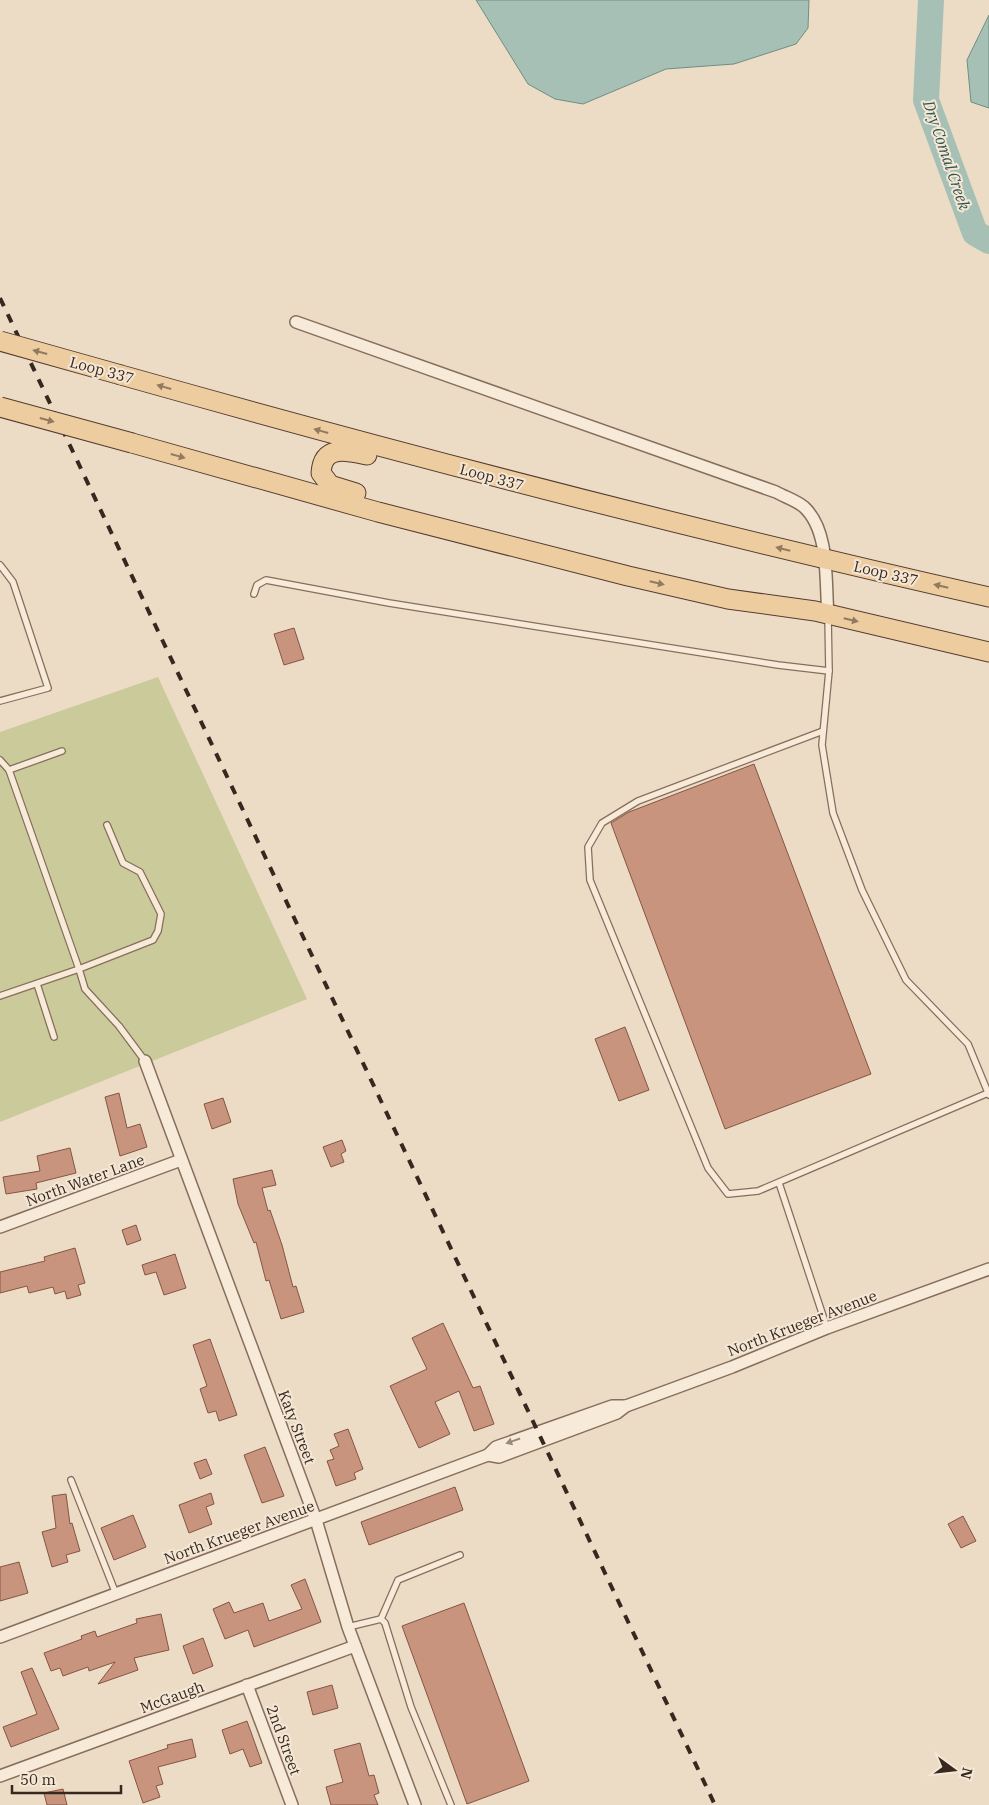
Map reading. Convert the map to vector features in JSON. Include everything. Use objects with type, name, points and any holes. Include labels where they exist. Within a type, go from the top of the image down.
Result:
[{"type":"main road","name":"Loop 337","points":[[0,342],[352,440],[644,515],[989,597]]},
{"type":"main road","points":[[0,407],[378,512],[628,576],[728,600],[828,614],[989,652]]},
{"type":"main road","points":[[628,576],[556,547],[339,488],[324,479],[321,473],[322,463],[327,456],[345,451],[564,507],[644,515]]},
{"type":"street","points":[[296,322],[776,492],[803,507],[819,527],[824,559],[828,614]]},
{"type":"street","name":"Katy Street","points":[[145,1061],[316,1520],[348,1627],[415,1805]]},
{"type":"street","name":"North Water Lane","points":[[0,1227],[181,1160]]},
{"type":"street","name":"North Krueger Avenue","points":[[0,1637],[488,1455],[496,1447],[612,1406],[626,1406],[732,1367],[827,1328],[989,1269]]},
{"type":"street","name":"McGaugh","points":[[0,1776],[355,1646]]},
{"type":"street","name":"2nd Street","points":[[247,1685],[292,1805]]},
{"type":"lane","points":[[0,564],[13,582],[48,688],[0,701]]},
{"type":"lane","points":[[254,594],[257,585],[266,580],[408,606],[778,665],[829,671]]},
{"type":"lane","points":[[823,731],[638,801],[602,823],[588,847],[590,880],[708,1168],[728,1194],[758,1191],[779,1183],[989,1094],[968,1044],[906,980],[862,890],[833,813],[822,745],[829,671],[828,614]]},
{"type":"lane","points":[[9,770],[62,752]]},
{"type":"lane","points":[[0,760],[9,770],[85,989],[119,1026],[145,1061]]},
{"type":"lane","points":[[0,996],[79,969],[153,940],[158,931],[161,914],[140,872],[123,863],[107,824]]},
{"type":"lane","points":[[37,984],[54,1037]]},
{"type":"lane","points":[[779,1183],[827,1328]]},
{"type":"lane","points":[[71,1480],[116,1594]]},
{"type":"lane","points":[[381,1619],[398,1580],[460,1555]]},
{"type":"lane","points":[[348,1627],[381,1619]]},
{"type":"lane","points":[[381,1619],[385,1623],[411,1706],[451,1805]]},
{"type":"green space","points":[[158,677],[307,999],[0,1122],[0,732]]},
{"type":"shaded area","points":[[476,0],[809,0],[808,28],[796,44],[734,64],[666,69],[583,104],[555,99],[528,84]]},
{"type":"shaded area","points":[[989,15],[989,108],[971,102],[967,60]]},
{"type":"building","points":[[294,628],[304,659],[284,665],[274,634]]},
{"type":"building","points":[[754,764],[871,1074],[725,1129],[611,823],[629,812]]},
{"type":"building","points":[[625,1027],[649,1090],[619,1101],[595,1039]]},
{"type":"building","points":[[119,1093],[127,1128],[140,1124],[147,1147],[120,1156],[105,1097]]},
{"type":"building","points":[[223,1098],[231,1122],[212,1129],[204,1104]]},
{"type":"building","points":[[342,1140],[346,1151],[341,1154],[344,1162],[331,1167],[323,1147]]},
{"type":"building","points":[[70,1148],[76,1173],[36,1183],[37,1189],[6,1194],[3,1177],[40,1171],[37,1156]]},
{"type":"building","points":[[272,1170],[276,1185],[262,1188],[268,1211],[270,1210],[282,1245],[293,1287],[296,1286],[304,1312],[281,1319],[269,1280],[266,1281],[256,1242],[254,1243],[238,1204],[233,1179]]},
{"type":"building","points":[[136,1225],[141,1240],[127,1245],[122,1230]]},
{"type":"building","points":[[75,1248],[85,1283],[78,1285],[81,1295],[67,1299],[65,1291],[55,1294],[53,1287],[29,1293],[27,1286],[0,1293],[0,1272],[45,1261],[44,1257]]},
{"type":"building","points":[[175,1254],[186,1288],[164,1295],[156,1272],[145,1275],[142,1265]]},
{"type":"building","points":[[443,1323],[473,1388],[480,1386],[494,1424],[474,1431],[459,1391],[435,1402],[450,1434],[419,1448],[390,1386],[427,1369],[412,1338]]},
{"type":"building","points":[[210,1339],[237,1415],[219,1421],[216,1411],[208,1413],[200,1389],[207,1386],[193,1345]]},
{"type":"building","points":[[348,1429],[363,1469],[354,1473],[356,1479],[336,1486],[327,1461],[334,1459],[330,1450],[339,1446],[334,1434]]},
{"type":"building","points":[[265,1447],[284,1496],[262,1503],[244,1455]]},
{"type":"building","points":[[206,1459],[212,1474],[200,1479],[194,1463]]},
{"type":"building","points":[[455,1487],[463,1510],[369,1545],[361,1522]]},
{"type":"building","points":[[211,1493],[214,1504],[206,1507],[212,1524],[189,1533],[179,1505]]},
{"type":"building","points":[[66,1494],[70,1524],[72,1523],[80,1551],[66,1555],[68,1562],[52,1567],[42,1532],[56,1528],[52,1496]]},
{"type":"building","points":[[133,1515],[146,1547],[114,1560],[101,1528]]},
{"type":"building","points":[[963,1516],[976,1541],[961,1548],[948,1524]]},
{"type":"building","points":[[19,1562],[28,1593],[0,1601],[0,1567]]},
{"type":"building","points":[[305,1579],[321,1622],[254,1647],[248,1630],[225,1639],[213,1609],[229,1602],[234,1613],[263,1603],[269,1621],[302,1609],[291,1585]]},
{"type":"building","points":[[464,1603],[529,1781],[467,1804],[402,1626]]},
{"type":"building","points":[[161,1614],[169,1650],[134,1658],[138,1670],[98,1684],[115,1662],[89,1671],[88,1667],[63,1676],[60,1668],[51,1671],[44,1653],[82,1639],[81,1636],[95,1631],[97,1637],[137,1623],[136,1619]]},
{"type":"building","points":[[203,1638],[213,1666],[193,1674],[183,1646]]},
{"type":"building","points":[[32,1668],[59,1729],[11,1747],[3,1727],[37,1714],[21,1672]]},
{"type":"building","points":[[332,1685],[338,1708],[313,1715],[307,1692]]},
{"type":"building","points":[[247,1721],[262,1763],[250,1767],[243,1749],[230,1754],[222,1730]]},
{"type":"building","points":[[192,1739],[196,1757],[158,1767],[163,1784],[156,1786],[160,1797],[143,1803],[129,1761],[168,1748],[167,1745]]},
{"type":"building","points":[[360,1743],[369,1776],[374,1775],[379,1793],[374,1795],[378,1805],[331,1805],[326,1787],[343,1782],[334,1750]]},
{"type":"building","points":[[63,1789],[67,1805],[47,1805],[44,1793]]},
{"type":"waterway","name":"Dry Comal Creek","points":[[931,0],[926,100],[975,233],[989,241]]},
{"type":"railway","points":[[0,298],[715,1805]]}]
